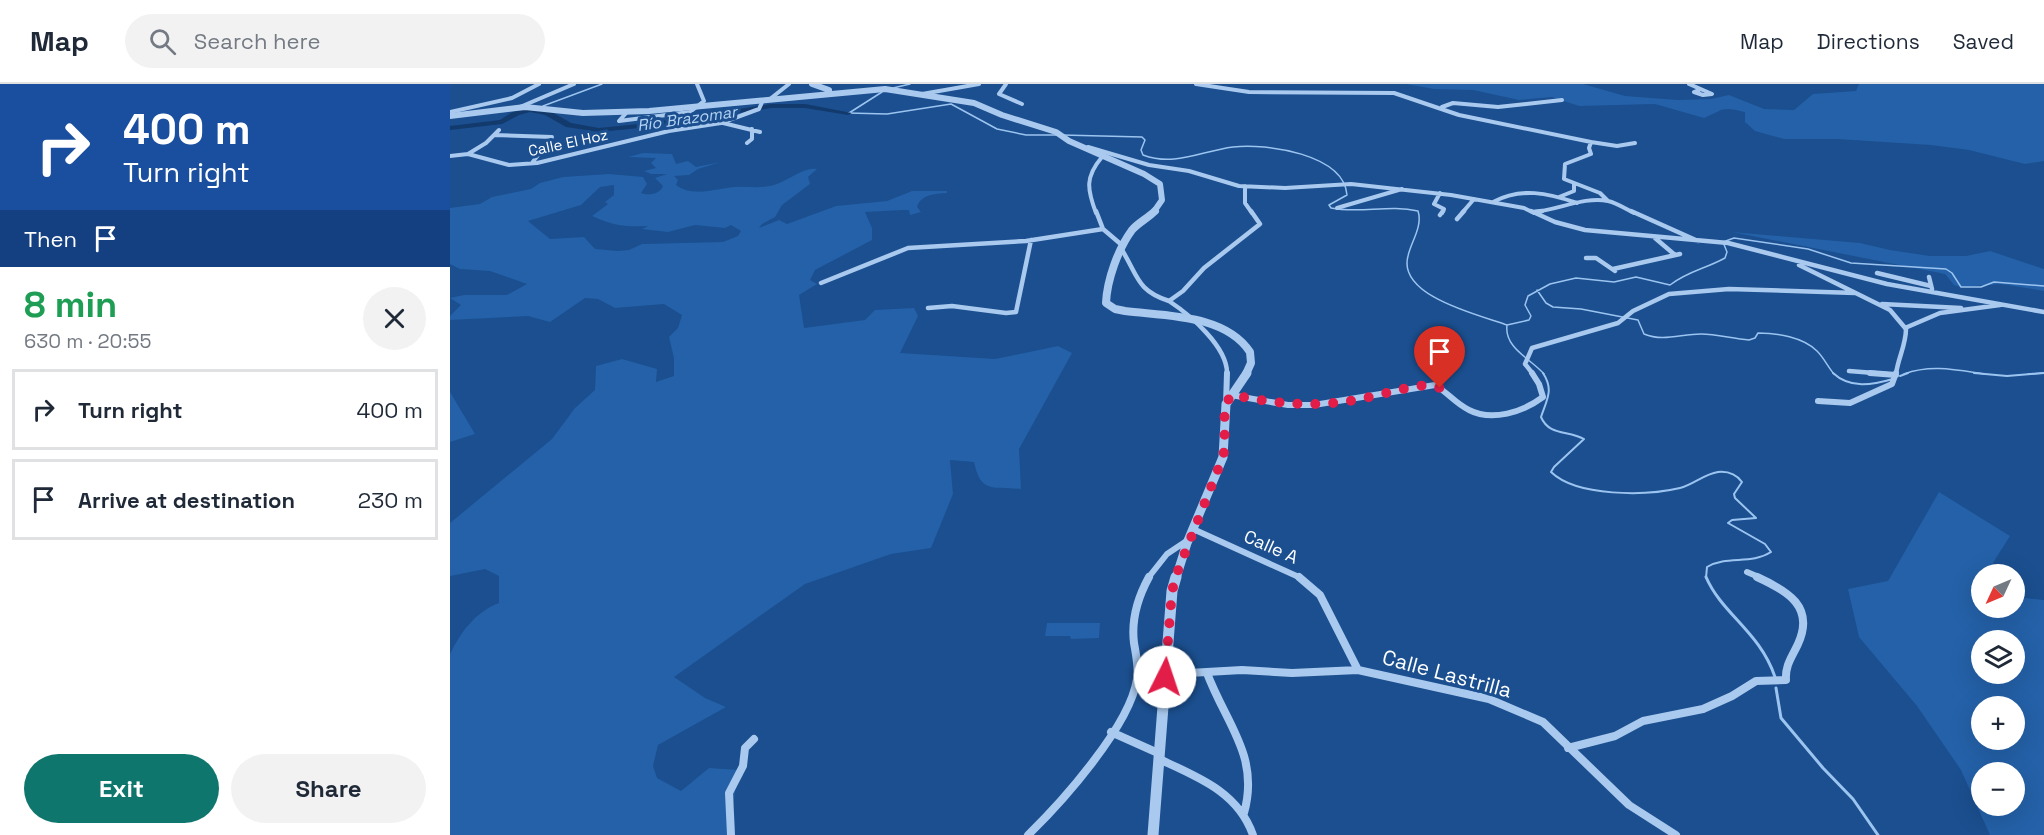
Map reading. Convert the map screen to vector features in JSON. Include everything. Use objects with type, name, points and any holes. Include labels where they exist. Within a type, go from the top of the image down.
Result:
[{"type":"street","points":[[450,114],[512,98],[539,84]]},
{"type":"street","points":[[520,107],[574,84]]},
{"type":"street","points":[[627,112],[618,120],[693,111],[704,101],[697,84]]},
{"type":"street","name":"Calle El Hoz","points":[[450,156],[467,154],[502,165],[531,164],[567,158],[669,131],[723,123],[764,103],[789,84]]},
{"type":"street","points":[[812,84],[841,92]]},
{"type":"street","points":[[922,94],[979,84]]},
{"type":"street","points":[[1006,84],[999,94],[1022,104]]},
{"type":"street","points":[[1196,84],[1249,92],[1394,93],[1442,107],[1459,115],[1591,142],[1617,146],[1635,143]]},
{"type":"street","points":[[1689,84],[1699,90]]},
{"type":"street","points":[[450,114],[520,107],[583,113],[627,112],[764,103],[841,92],[889,89],[974,103],[1060,134],[1073,143],[1150,177],[1160,184],[1161,203],[1133,229],[1122,248],[1108,287],[1106,303],[1115,309],[1189,319],[1220,327],[1250,350],[1251,363],[1247,373],[1229,399]]},
{"type":"street","points":[[1442,107],[1453,103],[1498,107],[1562,100]]},
{"type":"street","points":[[723,123],[759,132]]},
{"type":"street","points":[[747,143],[752,139],[752,129]]},
{"type":"street","points":[[467,154],[486,143],[499,130]]},
{"type":"street","points":[[494,135],[552,137],[531,164]]},
{"type":"street","points":[[1591,142],[1589,148],[1591,154],[1565,164],[1564,179],[1597,192],[1605,196],[1608,201]]},
{"type":"street","points":[[1073,143],[1149,165],[1189,171],[1221,182],[1245,186],[1285,188],[1345,184],[1440,193],[1493,202],[1533,212],[1579,229],[1728,243],[1849,276],[1932,289],[2044,312]]},
{"type":"street","points":[[1102,157],[1091,167],[1088,175],[1089,194],[1103,229],[1122,248],[1142,290],[1180,308],[1189,319],[1212,338],[1227,368],[1229,399],[1223,457],[1188,540],[1172,591],[1153,835]]},
{"type":"street","points":[[1559,196],[1574,190],[1574,184]]},
{"type":"street","points":[[1169,301],[1183,291],[1204,268],[1260,224],[1245,203],[1245,186]]},
{"type":"street","points":[[1337,208],[1403,189]]},
{"type":"street","points":[[1493,202],[1507,195],[1535,192],[1559,196],[1578,204]]},
{"type":"street","points":[[1440,193],[1434,204],[1443,210],[1440,214]]},
{"type":"street","points":[[1457,219],[1474,199]]},
{"type":"street","points":[[1533,212],[1608,201],[1698,240]]},
{"type":"street","points":[[821,283],[908,248],[1031,240],[1103,229]]},
{"type":"street","points":[[1586,258],[1596,258],[1613,271],[1678,254],[1655,237]]},
{"type":"street","points":[[928,308],[952,306],[1006,313],[1016,312],[1031,240]]},
{"type":"street","points":[[1789,259],[1831,282],[1880,304],[1898,317],[1905,328],[1906,342],[1898,359],[1892,384],[1858,401],[1841,404],[1818,401]]},
{"type":"street","points":[[1877,273],[1932,289]]},
{"type":"street","points":[[1929,277],[1932,289]]},
{"type":"street","points":[[1828,291],[1831,282]]},
{"type":"street","points":[[1229,399],[1288,405],[1314,405],[1435,385],[1472,412],[1505,414],[1531,406],[1543,398],[1541,387],[1525,362],[1536,346],[1618,323],[1657,298],[1674,293],[1729,289],[1855,293]]},
{"type":"street","points":[[1880,304],[1908,303],[1986,309],[2001,304]]},
{"type":"street","points":[[1905,328],[1940,313],[1965,308]]},
{"type":"street","points":[[1849,371],[1896,375]]},
{"type":"street","name":"Calle A","points":[[1193,530],[1298,576],[1320,595],[1358,670]]},
{"type":"street","points":[[1028,835],[1063,801],[1081,778],[1132,697],[1139,675],[1133,626],[1139,597],[1147,580],[1161,561],[1174,547],[1188,540]]},
{"type":"street","points":[[1568,748],[1615,736],[1643,721],[1703,709],[1732,696],[1756,681],[1786,680],[1784,668],[1800,640],[1804,620],[1799,605],[1787,591],[1747,572]]},
{"type":"street","name":"Calle Lastrilla","points":[[1165,677],[1242,670],[1292,673],[1358,670],[1490,699],[1543,722],[1629,805],[1676,835]]},
{"type":"street","points":[[1207,673],[1216,697],[1236,732],[1246,759],[1252,784],[1251,798],[1244,813]]},
{"type":"street","points":[[1111,732],[1215,787],[1232,799],[1244,813],[1253,835]]},
{"type":"street","points":[[731,835],[728,807],[731,786],[745,763],[745,748],[754,739]]},
{"type":"shaded area","points":[[1406,84],[1583,84],[1625,96],[1678,100],[1711,99],[1729,95],[1764,109],[1794,110],[1813,94],[1856,91],[1859,84],[2044,84],[2044,161],[2025,164],[1969,150],[1931,145],[1837,139],[1784,139],[1755,131],[1745,122],[1745,112],[1732,109],[1723,109],[1704,118],[1655,104],[1579,106],[1552,97],[1519,100],[1473,90],[1434,89]]},
{"type":"shaded area","points":[[643,153],[672,154],[676,164],[688,161],[696,167],[721,162],[698,169],[689,175],[674,176],[678,180],[676,185],[697,192],[769,186],[806,170],[817,169],[808,177],[810,184],[782,205],[775,217],[759,228],[779,220],[787,224],[836,206],[887,201],[912,191],[947,191],[947,193],[925,197],[917,207],[921,212],[910,215],[909,210],[865,212],[872,228],[872,240],[815,270],[810,280],[817,284],[799,295],[804,328],[865,320],[875,310],[914,308],[918,316],[900,353],[995,359],[1058,346],[1072,353],[1019,449],[1021,489],[995,488],[984,484],[974,462],[950,460],[953,494],[931,548],[891,554],[805,584],[674,677],[705,698],[726,707],[658,745],[653,766],[657,778],[681,791],[709,768],[738,770],[729,835],[450,835],[450,654],[459,638],[476,617],[499,603],[499,576],[485,569],[450,576],[450,523],[552,439],[575,408],[595,390],[596,366],[622,359],[657,369],[656,382],[674,376],[674,358],[669,337],[678,328],[682,315],[664,304],[615,308],[598,299],[585,298],[550,322],[528,316],[450,320],[450,316],[461,305],[450,298],[464,295],[507,295],[527,284],[490,271],[460,269],[450,264],[450,208],[480,204],[492,197],[531,189],[540,183],[563,177],[609,174],[643,177],[647,184],[641,193],[657,193],[663,186],[655,178],[667,174],[651,174],[644,171],[656,168],[651,163],[656,158],[628,157]],"holes":[[[614,185],[614,195],[605,202],[608,204],[592,216],[613,224],[648,226],[642,229],[668,232],[695,225],[725,228],[731,225],[741,231],[738,236],[723,242],[642,244],[629,250],[618,251],[595,249],[584,237],[550,239],[528,221],[581,205],[600,187]]]},
{"type":"shaded area","points":[[1732,232],[1860,243],[1930,256],[1966,256],[1990,251],[2044,269],[2044,291],[2001,284],[1960,287],[1954,285],[1945,274]]},
{"type":"shaded area","points":[[450,392],[475,434],[450,442]]},
{"type":"shaded area","points":[[1939,492],[2010,536],[1992,564],[1971,564],[1971,618],[2025,618],[2025,598],[2044,600],[2044,835],[1990,835],[1982,816],[2025,816],[2025,762],[1971,762],[1971,792],[1961,770],[1917,706],[1859,637],[1848,589],[1888,581]]},
{"type":"shaded area","points":[[1047,623],[1100,623],[1099,638],[1071,639],[1070,636],[1045,636]]},
{"type":"waterway","points":[[543,106],[602,84]]},
{"type":"waterway","points":[[893,88],[910,84]]},
{"type":"waterway","points":[[849,113],[882,92]]},
{"type":"waterway","points":[[848,113],[887,114],[951,104],[997,129],[1026,135],[1056,135]]},
{"type":"waterway","name":"Río Brazomar","points":[[450,128],[502,122],[517,113],[530,110],[547,113],[569,125],[599,130],[649,125],[771,106],[805,106],[848,113]]},
{"type":"waterway","points":[[1062,135],[1142,137],[1145,140],[1141,150],[1143,155],[1155,158],[1177,159],[1247,146],[1283,150],[1318,161],[1333,170],[1343,181],[1347,195],[1329,205],[1331,208],[1342,210],[1396,208],[1418,211],[1418,228],[1408,256],[1408,270],[1415,282],[1427,293],[1460,309],[1507,325]]},
{"type":"waterway","points":[[1538,291],[1550,284],[1576,278],[1614,282],[1636,277],[1670,285],[1683,276],[1725,258],[1727,252],[1723,242],[1734,238],[1808,249],[1851,263],[1946,269],[1952,273],[1961,287],[1981,287],[1994,282],[2044,286]]},
{"type":"waterway","points":[[1507,325],[1529,320],[1531,316],[1525,305],[1528,296],[1538,291]]},
{"type":"waterway","points":[[1538,291],[1546,303],[1553,307],[1581,309],[1638,320],[1644,334],[1651,336],[1665,338],[1707,334],[1749,340],[1755,338],[1758,333],[1789,337],[1811,346],[1834,373]]},
{"type":"waterway","points":[[1507,325],[1507,333],[1514,347],[1543,373]]},
{"type":"waterway","points":[[1904,374],[1924,369],[1982,374]]},
{"type":"waterway","points":[[1543,373],[1549,390],[1541,417],[1544,423],[1554,430],[1584,439],[1551,472],[1563,480],[1594,490],[1631,493],[1680,488],[1718,472],[1732,474],[1742,482],[1734,494],[1735,498],[1756,518],[1732,520],[1728,523],[1765,544],[1771,552],[1755,558],[1715,563],[1707,567],[1706,577]]},
{"type":"waterway","points":[[1834,373],[1854,384],[1877,383],[1893,379]]},
{"type":"waterway","points":[[1900,376],[1908,373]]},
{"type":"waterway","points":[[1974,373],[1982,374]]},
{"type":"waterway","points":[[1982,374],[2007,376],[2044,373],[2028,374]]},
{"type":"waterway","points":[[1706,577],[1721,602],[1760,648],[1775,677]]},
{"type":"waterway","points":[[1776,688],[1781,718],[1823,768],[1853,799],[1878,835]]},
{"type":"route","points":[[1165,677],[1172,591],[1188,540],[1223,457],[1226,445],[1224,409],[1231,395],[1301,406],[1369,398],[1414,387],[1435,385],[1440,388]]}]
